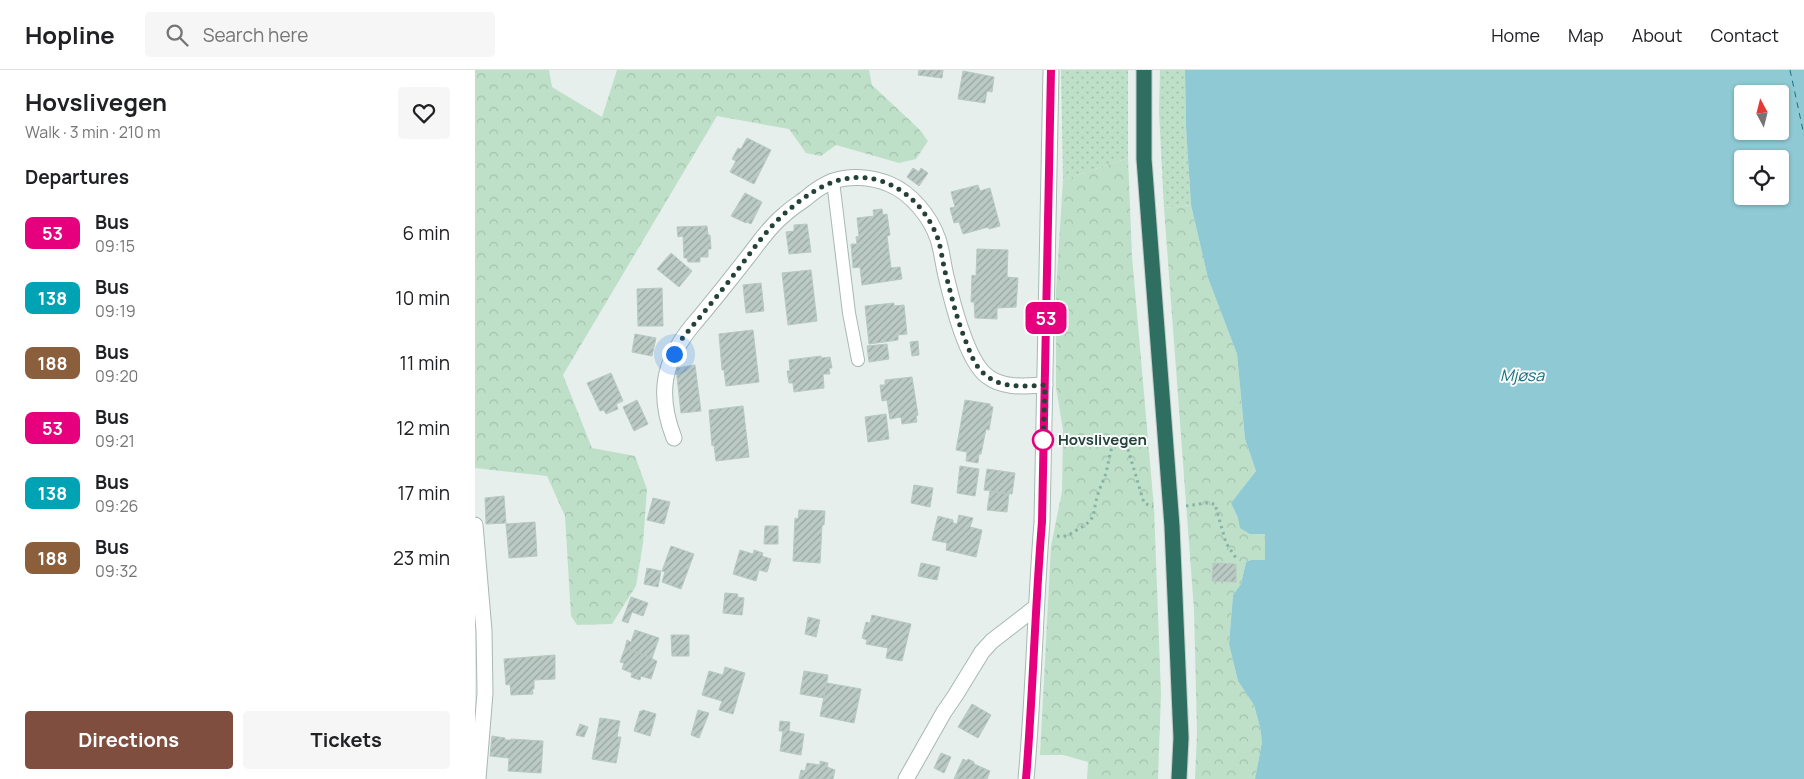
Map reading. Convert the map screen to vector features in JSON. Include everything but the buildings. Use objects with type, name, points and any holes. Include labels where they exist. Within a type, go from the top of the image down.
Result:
[{"type":"highway","points":[[1144,70],[1144,159],[1174,556],[1181,738],[1179,779]]},
{"type":"street","points":[[1026,779],[1032,712],[1036,607],[1042,522],[1051,70]]},
{"type":"street","points":[[674,438],[667,420],[664,402],[664,380],[667,367],[680,341],[767,233],[783,216],[815,191],[833,181],[854,177],[870,178],[898,188],[920,208],[938,239],[946,278],[958,320],[971,355],[979,368],[993,380],[1007,385],[1021,387],[1045,385]]},
{"type":"street","points":[[475,525],[484,631],[485,693],[478,779]]},
{"type":"street","points":[[906,779],[944,712],[982,652],[992,640],[1036,607]]},
{"type":"lane","points":[[833,181],[849,313],[858,360]]},
{"type":"path","points":[[1042,522],[1051,534],[1062,537],[1073,533],[1089,523],[1095,514],[1098,493],[1104,482],[1111,446],[1115,439],[1121,438],[1127,446],[1144,504],[1154,508]]},
{"type":"path","points":[[1186,506],[1205,503],[1215,504],[1226,543],[1236,558]]},
{"type":"green space","points":[[475,70],[549,70],[552,87],[602,117],[617,70],[869,70],[872,85],[919,129],[928,141],[916,159],[899,163],[836,145],[821,156],[806,153],[789,129],[717,116],[563,375],[592,448],[635,456],[647,489],[643,543],[636,586],[612,624],[577,625],[571,616],[565,516],[547,476],[475,468]]},
{"type":"green space","points":[[1061,70],[1128,70],[1128,158],[1063,180]]},
{"type":"green space","points":[[1160,70],[1185,70],[1186,127],[1191,205],[1164,208],[1159,112]]},
{"type":"green space","points":[[1128,158],[1132,256],[1154,508],[1161,694],[1158,779],[1087,779],[1088,762],[1063,755],[1040,755],[1051,546],[1062,492],[1063,430],[1056,387],[1056,291],[1063,180]]},
{"type":"green space","points":[[1191,205],[1208,278],[1237,354],[1245,439],[1256,471],[1231,503],[1238,518],[1250,534],[1265,534],[1265,560],[1246,562],[1241,584],[1233,595],[1229,644],[1238,681],[1254,705],[1260,727],[1262,742],[1255,779],[1195,779],[1197,732],[1194,610],[1164,208]]},
{"type":"water","name":"Mjøsa","points":[[1185,70],[1804,70],[1804,779],[1255,779],[1262,742],[1260,727],[1254,705],[1238,681],[1229,644],[1233,595],[1241,584],[1246,562],[1265,560],[1265,534],[1250,534],[1240,528],[1238,518],[1231,503],[1256,471],[1245,439],[1237,354],[1208,278],[1191,205],[1186,127]]},
{"type":"ferry route","points":[[1790,70],[1804,135]]},
{"type":"bus line","name":"53","points":[[1026,779],[1032,712],[1036,594],[1042,522],[1051,70]]},
{"type":"place","name":"Hovslivegen","points":[[1043,440]]},
{"type":"route","points":[[674,354],[680,341],[767,233],[783,216],[815,191],[833,181],[854,177],[870,178],[898,188],[910,197],[920,208],[931,226],[938,239],[946,278],[958,320],[971,355],[979,368],[986,376],[1007,385],[1021,387],[1045,385],[1043,444],[1043,440]]}]
